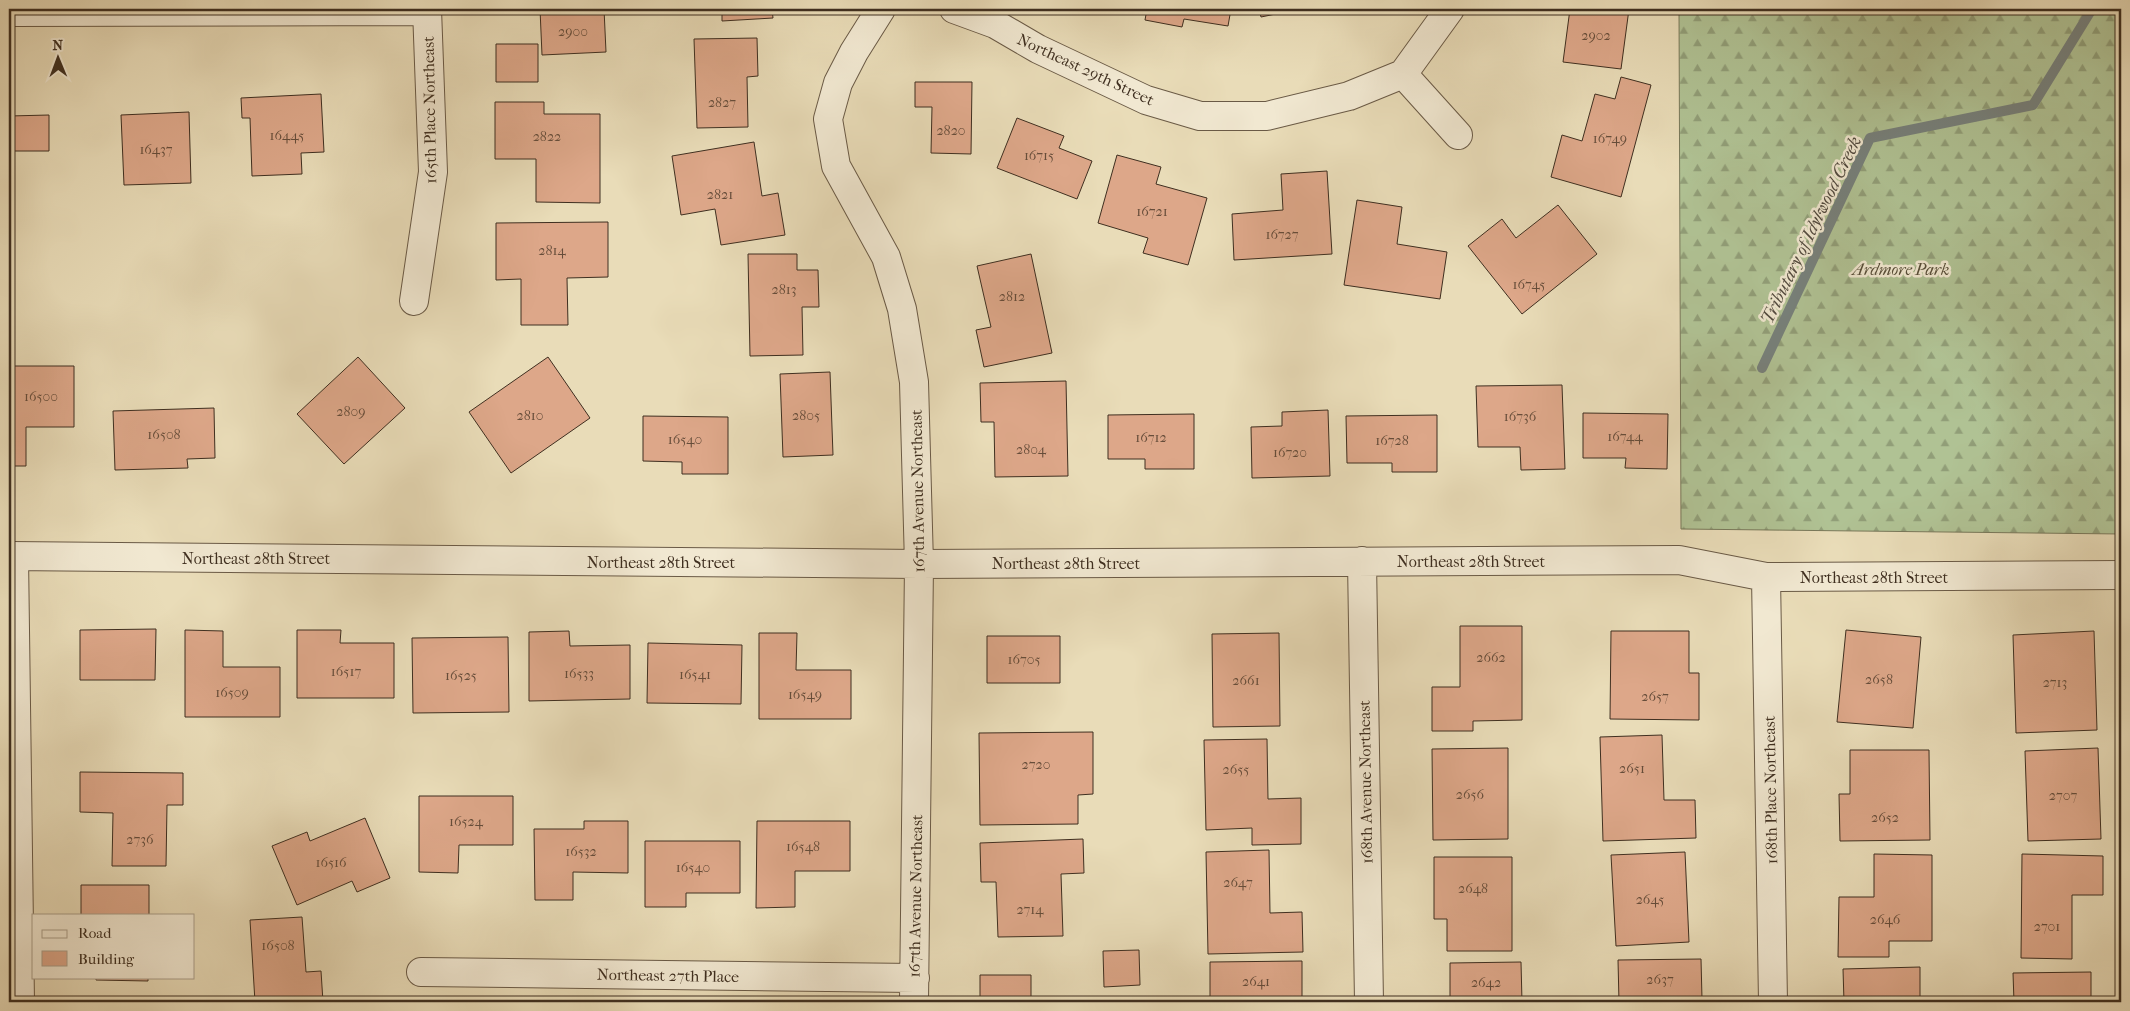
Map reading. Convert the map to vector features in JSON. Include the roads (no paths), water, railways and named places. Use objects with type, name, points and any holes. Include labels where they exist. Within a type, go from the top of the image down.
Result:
[{"type":"street","name":"167th Avenue Northeast","points":[[881,9],[838,82],[828,119],[836,166],[886,257],[902,309],[914,382],[919,564],[914,990]]},
{"type":"street","name":"Northeast 29th Street","points":[[954,9],[995,24],[1038,50],[1146,100],[1200,116],[1267,116],[1349,96],[1403,74]]},
{"type":"street","points":[[1450,9],[1403,74],[1458,136]]},
{"type":"street","points":[[9,12],[426,10]]},
{"type":"street","name":"165th Place Northeast","points":[[414,301],[433,172],[426,10]]},
{"type":"street","name":"Northeast 28th Street","points":[[11,556],[919,564],[1679,560],[1766,577],[2121,575]]},
{"type":"street","points":[[11,556],[20,1002]]},
{"type":"street","name":"168th Avenue Northeast","points":[[1362,561],[1369,1002]]},
{"type":"street","name":"168th Place Northeast","points":[[1766,577],[1773,1002]]},
{"type":"street","name":"Northeast 27th Place","points":[[421,972],[914,990]]},
{"type":"waterway","name":"Tributary of Idylwood Creek","points":[[1762,368],[1870,138],[2033,105],[2092,9]]},
{"type":"park label","name":"Ardmore Park","points":[[1901,269]]}]
